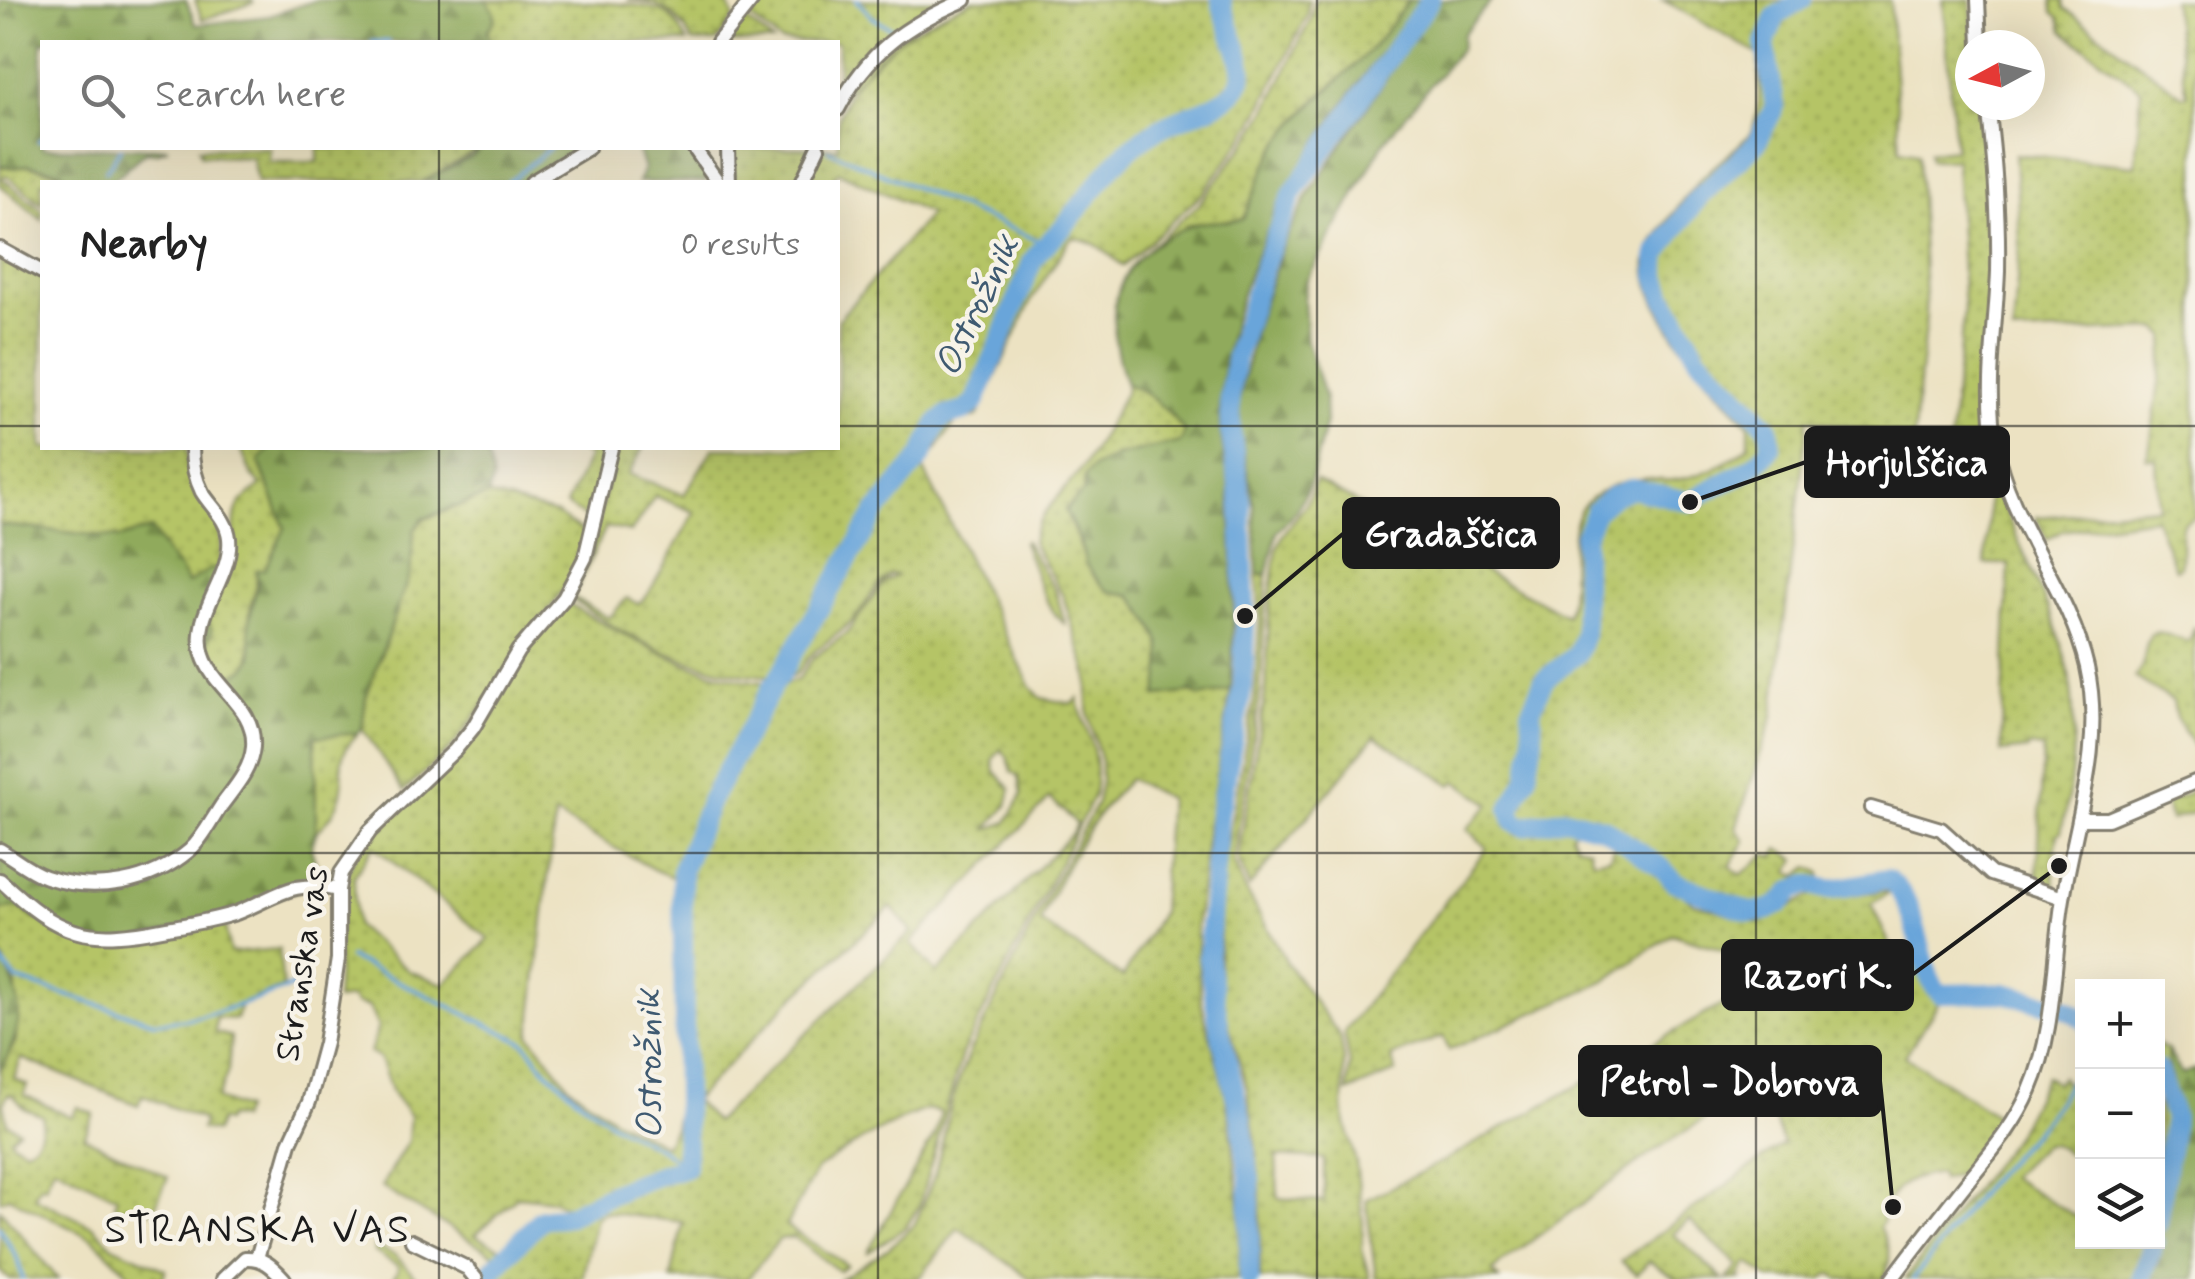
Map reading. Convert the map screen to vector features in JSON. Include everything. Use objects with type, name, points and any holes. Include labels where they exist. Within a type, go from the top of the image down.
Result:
[{"type":"street","points":[[720,40],[752,0]]},
{"type":"street","points":[[840,105],[858,73],[898,35],[964,0]]},
{"type":"street","points":[[1978,0],[1979,30]]},
{"type":"street","points":[[1892,1279],[2015,1119],[2040,1063],[2063,898],[2093,739],[2086,665],[2071,617],[2012,495],[1995,444],[1992,384],[1999,218],[1989,120]]},
{"type":"street","points":[[535,180],[585,150]]},
{"type":"street","points":[[695,150],[717,180]]},
{"type":"street","points":[[728,150],[729,180]]},
{"type":"street","points":[[803,180],[817,150]]},
{"type":"street","points":[[0,249],[40,271]]},
{"type":"street","points":[[0,850],[43,876],[102,886],[134,880],[190,850],[246,772],[253,750],[252,730],[246,713],[211,672],[200,641],[226,560],[229,538],[224,522],[200,489],[192,450]]},
{"type":"street","name":"Stranska vas","points":[[257,1258],[325,1042],[338,959],[341,872],[351,854],[394,807],[455,750],[518,651],[564,598],[585,558],[612,450]]},
{"type":"street","points":[[2079,819],[2108,819],[2195,782]]},
{"type":"street","points":[[1870,808],[1941,829],[1991,874],[2063,898]]},
{"type":"street","points":[[0,880],[58,925],[113,938],[220,917],[297,886],[316,884],[338,890]]},
{"type":"street","points":[[412,1241],[467,1268],[476,1279]]},
{"type":"street","points":[[224,1279],[245,1258],[268,1263],[284,1279]]},
{"type":"green space","points":[[0,0],[186,0],[196,25],[269,16],[316,0],[486,0],[494,11],[495,20],[487,31],[490,40],[40,40],[40,150],[163,150],[145,152],[113,180],[63,180],[60,171],[27,165],[0,166]]},
{"type":"green space","points":[[195,0],[252,0],[253,3],[202,20]]},
{"type":"green space","points":[[486,0],[651,8],[672,18],[686,40],[490,40],[487,31],[492,22]]},
{"type":"green space","points":[[627,0],[726,0],[734,17],[717,40],[691,40],[674,16],[649,3]]},
{"type":"green space","points":[[756,0],[953,0],[925,15],[843,93],[840,40],[779,40],[744,12]]},
{"type":"green space","points":[[973,0],[1309,0],[1307,15],[1253,124],[1201,195],[1123,266],[1093,243],[1071,238],[1032,299],[977,417],[957,420],[923,468],[1031,687],[1041,698],[1073,704],[1078,698],[1095,758],[1094,795],[962,1054],[919,1206],[906,1227],[867,1253],[935,1134],[941,1112],[927,1109],[909,1116],[861,1140],[817,1169],[786,1226],[847,1265],[839,1271],[793,1237],[780,1239],[747,1279],[671,1279],[683,1222],[603,1212],[596,1218],[582,1279],[482,1279],[478,1272],[495,1255],[381,1187],[408,1141],[410,1116],[392,1093],[380,1059],[370,1053],[378,1027],[369,1007],[356,1004],[351,998],[336,1000],[342,886],[358,851],[447,763],[510,670],[566,603],[645,646],[700,669],[758,682],[788,683],[798,680],[813,658],[847,633],[884,582],[896,576],[885,578],[852,622],[810,656],[796,674],[786,678],[689,661],[638,640],[569,597],[590,556],[615,450],[642,450],[629,474],[684,495],[712,450],[840,450],[840,318],[930,214],[839,172],[832,180],[807,180],[821,150],[840,150],[840,114],[860,77],[912,31]],"holes":[[[655,496],[695,512],[647,596],[638,604],[627,598],[609,618],[573,597],[606,527],[631,532]],[[1001,749],[1012,772],[1019,776],[1022,795],[1007,822],[986,830],[1007,806],[1011,789],[995,771],[993,760]],[[1050,798],[1077,824],[937,973],[911,943]],[[555,815],[677,879],[680,1099],[674,1128],[665,1145],[614,1119],[571,1088],[530,1035]],[[373,846],[489,939],[444,984],[409,971],[356,926],[354,877]],[[891,907],[912,932],[715,1122],[694,1100],[790,1001]],[[518,1196],[554,1200],[563,1206],[562,1213],[542,1213],[502,1249],[475,1235]]]},
{"type":"green space","points":[[1315,0],[1409,0],[1376,43],[1294,124],[1272,158],[1243,219],[1191,224],[1146,251],[1198,205],[1246,143],[1265,114],[1310,20]]},
{"type":"green space","points":[[1409,0],[1422,0],[1352,92],[1288,190],[1241,296],[1227,352],[1220,419],[1232,537],[1231,690],[1200,697],[1192,692],[1157,696],[1161,652],[1156,632],[1131,595],[1108,591],[1096,578],[1086,564],[1065,510],[1084,491],[1085,476],[1094,467],[1117,456],[1181,442],[1185,432],[1158,403],[1126,384],[1114,333],[1119,290],[1128,271],[1163,239],[1195,224],[1243,219],[1266,166],[1286,134],[1376,43]]},
{"type":"green space","points":[[1438,0],[1492,0],[1463,34],[1461,48],[1384,142],[1307,280],[1307,341],[1325,398],[1326,422],[1311,481],[1297,510],[1277,532],[1267,575],[1257,573],[1254,508],[1240,434],[1239,401],[1255,327],[1284,243],[1307,197]]},
{"type":"green space","points":[[1663,0],[1890,0],[1900,150],[1918,153],[1926,317],[1913,441],[1908,438],[1907,445],[1872,431],[1808,419],[1773,716],[1736,828],[1745,841],[1730,866],[1741,875],[1766,854],[1775,857],[1779,849],[1796,859],[1789,872],[1797,876],[1810,867],[1820,872],[1821,881],[1805,882],[1755,907],[1724,891],[1682,882],[1676,887],[1694,903],[1759,923],[1814,894],[1890,892],[1871,904],[1901,969],[1922,960],[1928,993],[1939,1002],[1905,1056],[1996,1115],[1998,1128],[1960,1174],[1941,1180],[1940,1173],[1919,1177],[1893,1194],[1881,1212],[1883,1220],[1879,1227],[1889,1252],[1883,1279],[1839,1279],[1831,1273],[1821,1279],[1770,1279],[1748,1262],[1741,1279],[1727,1279],[1739,1266],[1689,1220],[1673,1234],[1723,1279],[1676,1279],[1649,1261],[1637,1275],[1621,1261],[1783,1144],[1762,1083],[1654,1151],[1500,1264],[1492,1272],[1499,1279],[1376,1279],[1366,1200],[1449,1158],[1743,993],[1733,953],[1672,934],[1604,982],[1449,1050],[1443,1036],[1391,1057],[1396,1072],[1347,1092],[1350,1064],[1344,1032],[1487,848],[1467,829],[1490,804],[1375,736],[1249,887],[1238,858],[1266,689],[1270,596],[1277,549],[1316,481],[1566,615],[1573,533],[1586,503],[1626,481],[1683,479],[1703,473],[1749,445],[1749,425],[1683,348],[1655,302],[1647,259],[1661,231],[1691,190],[1752,130],[1758,103],[1758,54]],"holes":[[[1587,827],[1615,841],[1610,857],[1593,860],[1589,848],[1576,845],[1571,834],[1575,828]]]},
{"type":"green space","points":[[1943,0],[1971,0],[1973,30],[1955,30],[1955,120],[1982,120],[1989,183],[1992,260],[1981,415],[1985,439],[1981,444],[1949,447],[1964,311],[1956,160],[1930,160],[1929,152],[1955,149]]},
{"type":"green space","points":[[2052,0],[2063,0],[2064,8],[2183,96],[2187,95],[2172,0],[2195,0],[2195,517],[2183,523],[2180,567],[2175,569],[2155,518],[2062,531],[2047,540],[2036,517],[2159,507],[2156,459],[2146,458],[2166,336],[2158,329],[2013,334],[2020,244],[2015,154],[2135,166],[2141,89],[2063,31],[2060,18],[2053,12]]},
{"type":"green space","points":[[741,16],[771,40],[723,40]]},
{"type":"green space","points":[[200,150],[270,150],[269,162],[318,162],[318,150],[478,150],[425,180],[257,180],[252,158],[201,155]]},
{"type":"green space","points":[[479,150],[573,150],[528,180],[426,180]]},
{"type":"green space","points":[[638,150],[689,150],[709,173],[706,180],[639,180],[644,169]]},
{"type":"green space","points":[[731,150],[813,150],[798,180],[732,180]]},
{"type":"green space","points":[[27,165],[64,174],[63,180],[40,180],[40,202],[6,175],[2,178],[40,208],[40,218],[0,185],[0,166]]},
{"type":"green space","points":[[0,252],[40,274],[40,450],[187,450],[194,483],[222,531],[219,569],[210,569],[187,585],[151,529],[120,538],[0,525]]},
{"type":"green space","points":[[1126,384],[1158,403],[1185,431],[1181,442],[1117,456],[1085,476],[1084,491],[1068,519],[1094,577],[1115,591],[1131,595],[1151,622],[1161,652],[1158,696],[1192,692],[1200,697],[1231,690],[1208,825],[1196,928],[1201,1002],[1226,1096],[1233,1145],[1240,1205],[1239,1279],[1031,1279],[958,1228],[919,1279],[840,1279],[889,1248],[915,1224],[935,1174],[954,1093],[969,1053],[1097,803],[1101,762],[1088,714],[1088,675],[1063,596],[1032,542],[1040,522],[1087,460],[1125,393]],"holes":[[[1129,779],[1168,798],[1161,913],[1123,977],[1040,922],[1078,846]]]},
{"type":"green space","points":[[242,450],[268,450],[259,462],[285,528],[265,569],[257,571],[250,611],[249,661],[238,674],[226,676],[213,663],[206,631],[233,546],[236,511],[261,485],[251,474]]},
{"type":"green space","points":[[268,450],[486,450],[493,479],[488,495],[422,519],[414,531],[410,573],[366,697],[362,728],[358,733],[315,737],[316,833],[311,849],[319,873],[310,886],[185,928],[110,945],[58,932],[19,907],[0,910],[0,525],[120,538],[151,529],[187,584],[210,569],[219,569],[208,620],[212,631],[205,649],[221,673],[232,676],[245,669],[252,657],[249,622],[258,580],[256,570],[265,569],[285,528],[259,461]]},
{"type":"green space","points":[[578,450],[609,450],[592,518],[588,519],[566,505],[589,456]]},
{"type":"green space","points":[[1985,450],[2000,499],[2053,621],[2070,684],[2072,771],[2053,863],[2055,888],[2037,887],[2043,748],[2030,746],[2001,752],[2009,564],[1985,564],[1988,496],[1979,472],[1968,461],[1941,453]]},
{"type":"green space","points":[[488,495],[556,514],[588,535],[573,575],[480,709],[451,748],[404,791],[362,728],[366,697],[410,573],[414,531],[422,520]]},
{"type":"green space","points":[[1025,541],[1056,592],[1065,624],[1045,598]]},
{"type":"green space","points":[[1257,573],[1267,575],[1260,695],[1233,861],[1291,969],[1340,1036],[1344,1059],[1343,1111],[1356,1163],[1362,1249],[1370,1279],[1260,1279],[1260,1191],[1255,1140],[1247,1089],[1222,1002],[1219,963],[1221,877],[1254,700],[1260,617]],"holes":[[[1276,1156],[1324,1159],[1324,1202],[1278,1198]]]},
{"type":"green space","points":[[2195,626],[2195,748],[2176,718],[2173,701],[2135,677],[2151,634],[2159,632],[2189,642]]},
{"type":"green space","points":[[358,733],[344,753],[339,800],[316,833],[315,736]]},
{"type":"green space","points":[[2195,790],[2195,812],[2171,820],[2165,803]]},
{"type":"green space","points":[[19,907],[34,919],[185,928],[224,920],[230,953],[279,949],[283,988],[241,1004],[236,1019],[216,1018],[215,1032],[231,1037],[228,1071],[217,1099],[244,1109],[240,1119],[220,1120],[215,1132],[201,1129],[203,1120],[142,1095],[138,1105],[21,1058],[14,1079],[27,1085],[24,1095],[71,1117],[78,1107],[94,1114],[84,1137],[168,1177],[153,1212],[133,1205],[124,1210],[114,1205],[117,1197],[54,1166],[45,1187],[40,1185],[34,1197],[94,1227],[113,1246],[166,1270],[162,1279],[134,1279],[93,1239],[8,1197],[0,1201],[0,1071],[16,1041],[16,985],[0,953],[0,910]],"holes":[[[8,1094],[25,1109],[43,1116],[37,1140],[25,1149],[10,1138],[19,1130],[7,1123],[3,1104]]]},
{"type":"green space","points":[[0,953],[14,985],[19,1012],[14,1039],[0,1071]]},
{"type":"green space","points":[[2165,1049],[2180,1135],[2170,1153],[2165,1177]]},
{"type":"green space","points":[[2168,1051],[2182,1074],[2195,1069],[2195,1279],[2136,1279],[2145,1249],[2165,1249],[2165,1150],[2170,1153],[2180,1135]]},
{"type":"green space","points":[[2046,1076],[2056,1084],[2061,1077],[2064,1082],[2075,1083],[2075,1157],[2052,1144],[2044,1144],[2010,1177],[2075,1216],[2075,1249],[2145,1249],[2136,1279],[1905,1279],[2016,1135]]},
{"type":"green space","points":[[0,1209],[58,1279],[9,1279],[0,1271]]},
{"type":"green space","points":[[375,1245],[396,1256],[418,1279],[393,1279],[399,1267],[375,1252]]},
{"type":"waterway","points":[[857,0],[873,18],[895,30],[946,0]]},
{"type":"waterway","name":"Ostrožnik","points":[[779,677],[875,514],[922,456],[937,424],[975,403],[1036,255],[1135,145],[1168,124],[1219,103],[1236,89],[1243,74],[1242,65],[1221,0]]},
{"type":"waterway","points":[[1249,1279],[1250,1181],[1208,958],[1219,814],[1243,685],[1241,503],[1230,397],[1236,355],[1264,265],[1293,193],[1430,0]]},
{"type":"waterway","points":[[1802,0],[1776,16],[1765,44],[1775,106],[1756,144],[1699,197],[1657,254],[1657,276],[1664,296],[1698,356],[1769,428],[1771,447],[1744,472],[1690,502],[1633,488],[1612,496],[1596,510],[1584,536],[1584,634],[1577,654],[1544,680],[1531,710],[1533,739],[1527,777],[1510,809],[1514,821],[1524,826],[1565,818],[1604,828],[1662,868],[1675,882],[1749,912],[1766,911],[1807,884],[1830,890],[1887,879],[1907,904],[1928,972],[1941,994],[2003,993],[2075,1014]]},
{"type":"waterway","points":[[106,171],[120,150]]},
{"type":"waterway","points":[[510,180],[548,150]]},
{"type":"waterway","points":[[828,150],[1044,243]]},
{"type":"waterway","name":"Ostrožnik","points":[[484,1279],[540,1220],[565,1216],[655,1176],[686,1167],[682,870],[710,801],[774,684]]},
{"type":"waterway","points":[[350,958],[525,1043],[545,1069],[575,1096],[613,1124],[686,1167]]},
{"type":"waterway","points":[[0,960],[17,980],[154,1022],[212,1013],[308,981]]},
{"type":"waterway","points":[[1913,1279],[1986,1185],[2030,1137],[2069,1084],[2075,1069]]},
{"type":"waterway","points":[[2165,1091],[2174,1117],[2165,1177]]},
{"type":"waterway","points":[[0,1228],[17,1258],[23,1279]]},
{"type":"waterway","points":[[2141,1279],[2152,1249]]},
{"type":"place","name":"Horjulščica","points":[[1690,502]]},
{"type":"place","name":"Gradaščica","points":[[1245,616]]},
{"type":"place","name":"Razori K.","points":[[2059,866]]},
{"type":"place","name":"Petrol - Dobrova","points":[[1893,1207]]},
{"type":"district","name":"STRANSKA VAS","points":[[258,1231]]}]
